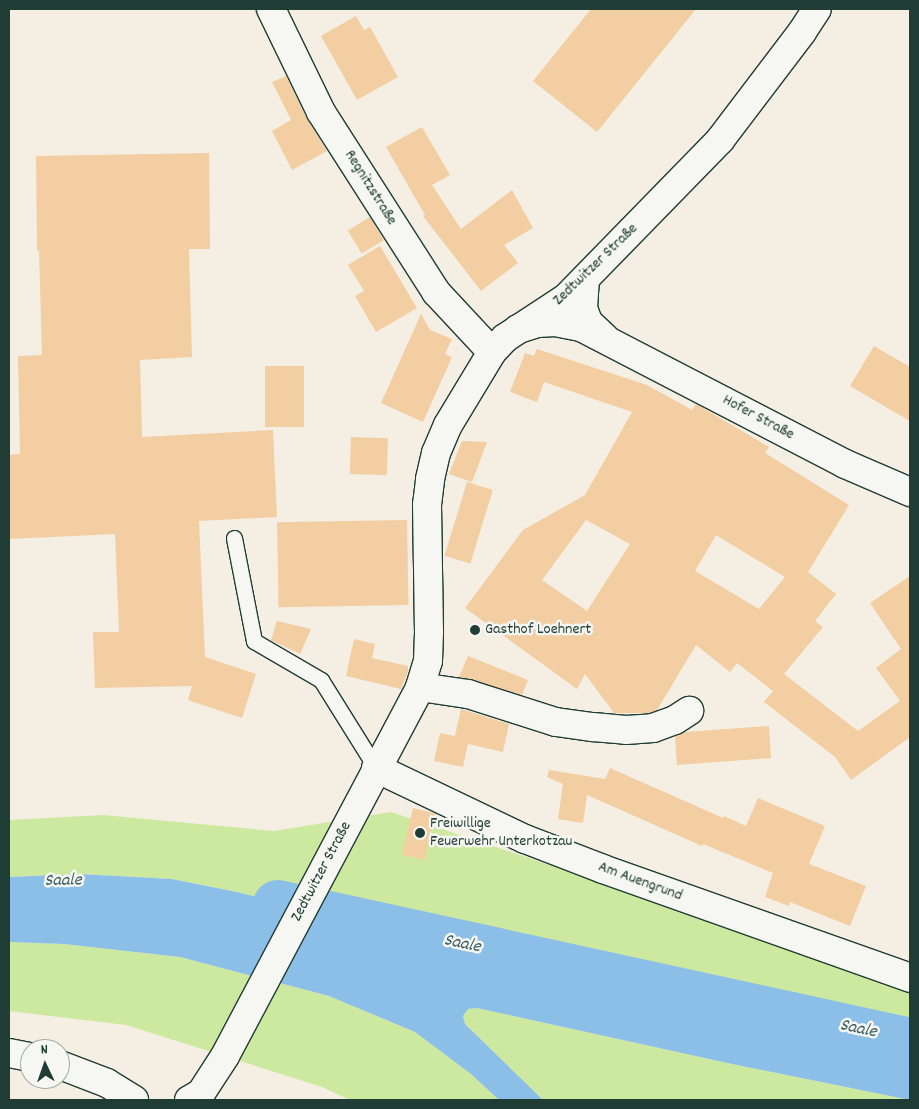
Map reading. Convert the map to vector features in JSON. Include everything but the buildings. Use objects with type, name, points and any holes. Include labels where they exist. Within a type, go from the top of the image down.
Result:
[{"type":"street","name":"Regnitzstraße","points":[[271,9],[322,112],[436,292],[492,352]]},
{"type":"street","name":"Zedtwitzer Straße","points":[[189,1100],[201,1093],[225,1056],[420,687],[428,660],[427,505],[436,453],[448,425],[492,352],[517,329],[566,298],[720,140],[802,32],[817,9]]},
{"type":"street","name":"Hofer Straße","points":[[585,279],[583,308],[588,322],[608,341]]},
{"type":"street","name":"Hofer Straße","points":[[517,329],[538,323],[555,322],[581,327],[845,464],[910,492]]},
{"type":"street","points":[[420,687],[468,694],[556,722],[601,728],[626,730],[653,728],[675,720],[689,711]]},
{"type":"street","name":"Am Auengrund","points":[[376,768],[525,839],[603,869],[910,978]]},
{"type":"street","points":[[70,1069],[107,1083],[134,1100]]},
{"type":"lane","points":[[234,538],[254,641],[321,680],[376,768]]},
{"type":"green space","points":[[391,812],[766,937],[910,992],[910,1048],[397,932],[237,892],[172,879],[79,874],[9,877],[9,820],[103,815],[274,831]]},
{"type":"green space","points":[[9,942],[64,944],[180,957],[329,996],[415,1032],[471,1074],[499,1100],[350,1100],[322,1087],[126,1025],[9,1011]]},
{"type":"green space","points":[[477,1008],[732,1064],[910,1100],[543,1100],[465,1024],[463,1016],[465,1012],[468,1009]]},
{"type":"water","points":[[79,874],[172,879],[237,892],[397,932],[910,1048],[910,1100],[732,1064],[477,1008],[468,1009],[463,1016],[465,1024],[543,1100],[499,1100],[471,1074],[415,1032],[329,996],[180,957],[64,944],[9,942],[9,877]]},
{"type":"waterway","name":"Saale","points":[[277,904],[910,1042]]},
{"type":"place","name":"Gasthof Loehnert","points":[[475,630]]},
{"type":"place","name":"Freiwillige Feuerwehr Unterkotzau","points":[[420,833]]}]
